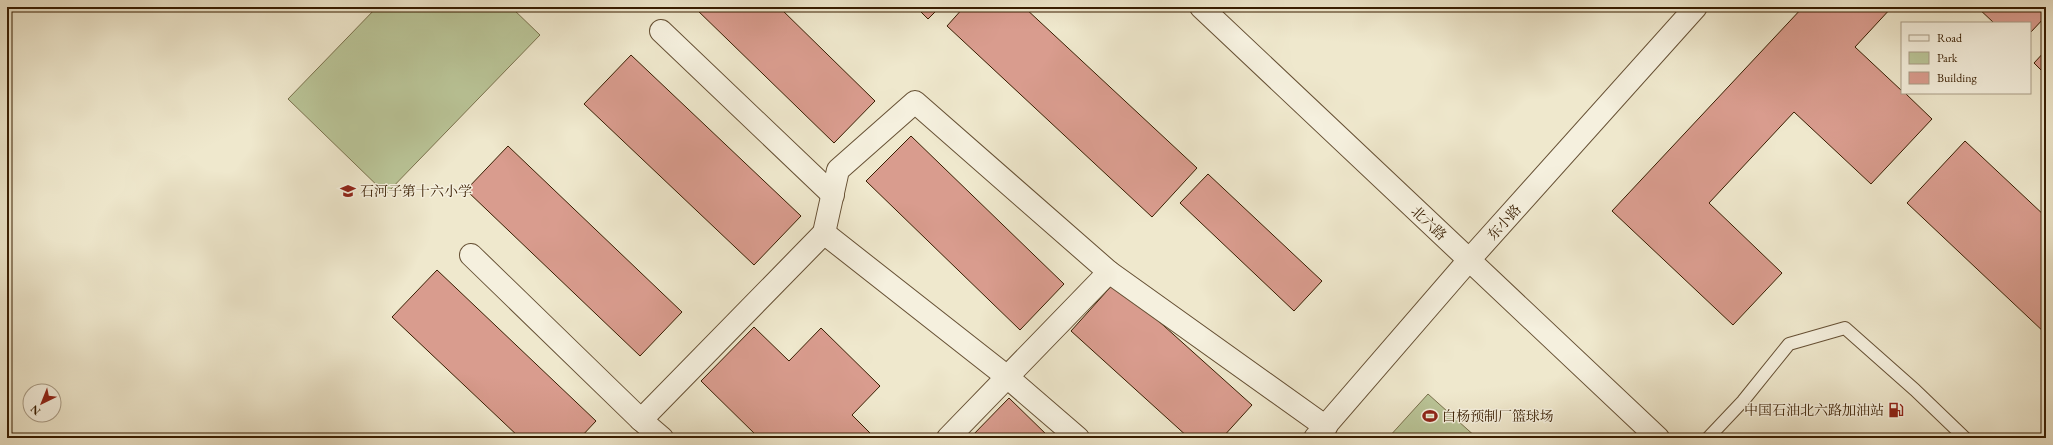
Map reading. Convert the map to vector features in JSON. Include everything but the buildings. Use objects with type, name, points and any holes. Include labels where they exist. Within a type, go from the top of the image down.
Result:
[{"type":"street","name":"北六路","points":[[1201,7],[1658,438]]},
{"type":"street","name":"东小路","points":[[1320,432],[1469,260],[1696,7]]},
{"type":"street","points":[[661,32],[833,195]]},
{"type":"street","points":[[641,420],[824,233],[838,170],[915,102],[1109,272],[1320,432]]},
{"type":"street","points":[[824,233],[1006,376],[1078,438]]},
{"type":"street","points":[[472,255],[641,420],[662,438]]},
{"type":"street","points":[[948,438],[1006,376],[1109,272]]},
{"type":"lane","points":[[1708,438],[1743,401],[1789,344],[1845,328],[1915,390],[1965,438]]},
{"type":"green space","points":[[377,7],[511,7],[540,35],[386,194],[288,99]]},
{"type":"green space","name":"白杨预制厂篮球场","points":[[1428,394],[1477,438],[1388,438]]},
{"type":"place","name":"石河子第十六小学","points":[[348,191]]},
{"type":"place","name":"中国石油北六路加油站","points":[[1896,410]]},
{"type":"place","name":"白杨预制厂篮球场","points":[[1430,416]]}]
